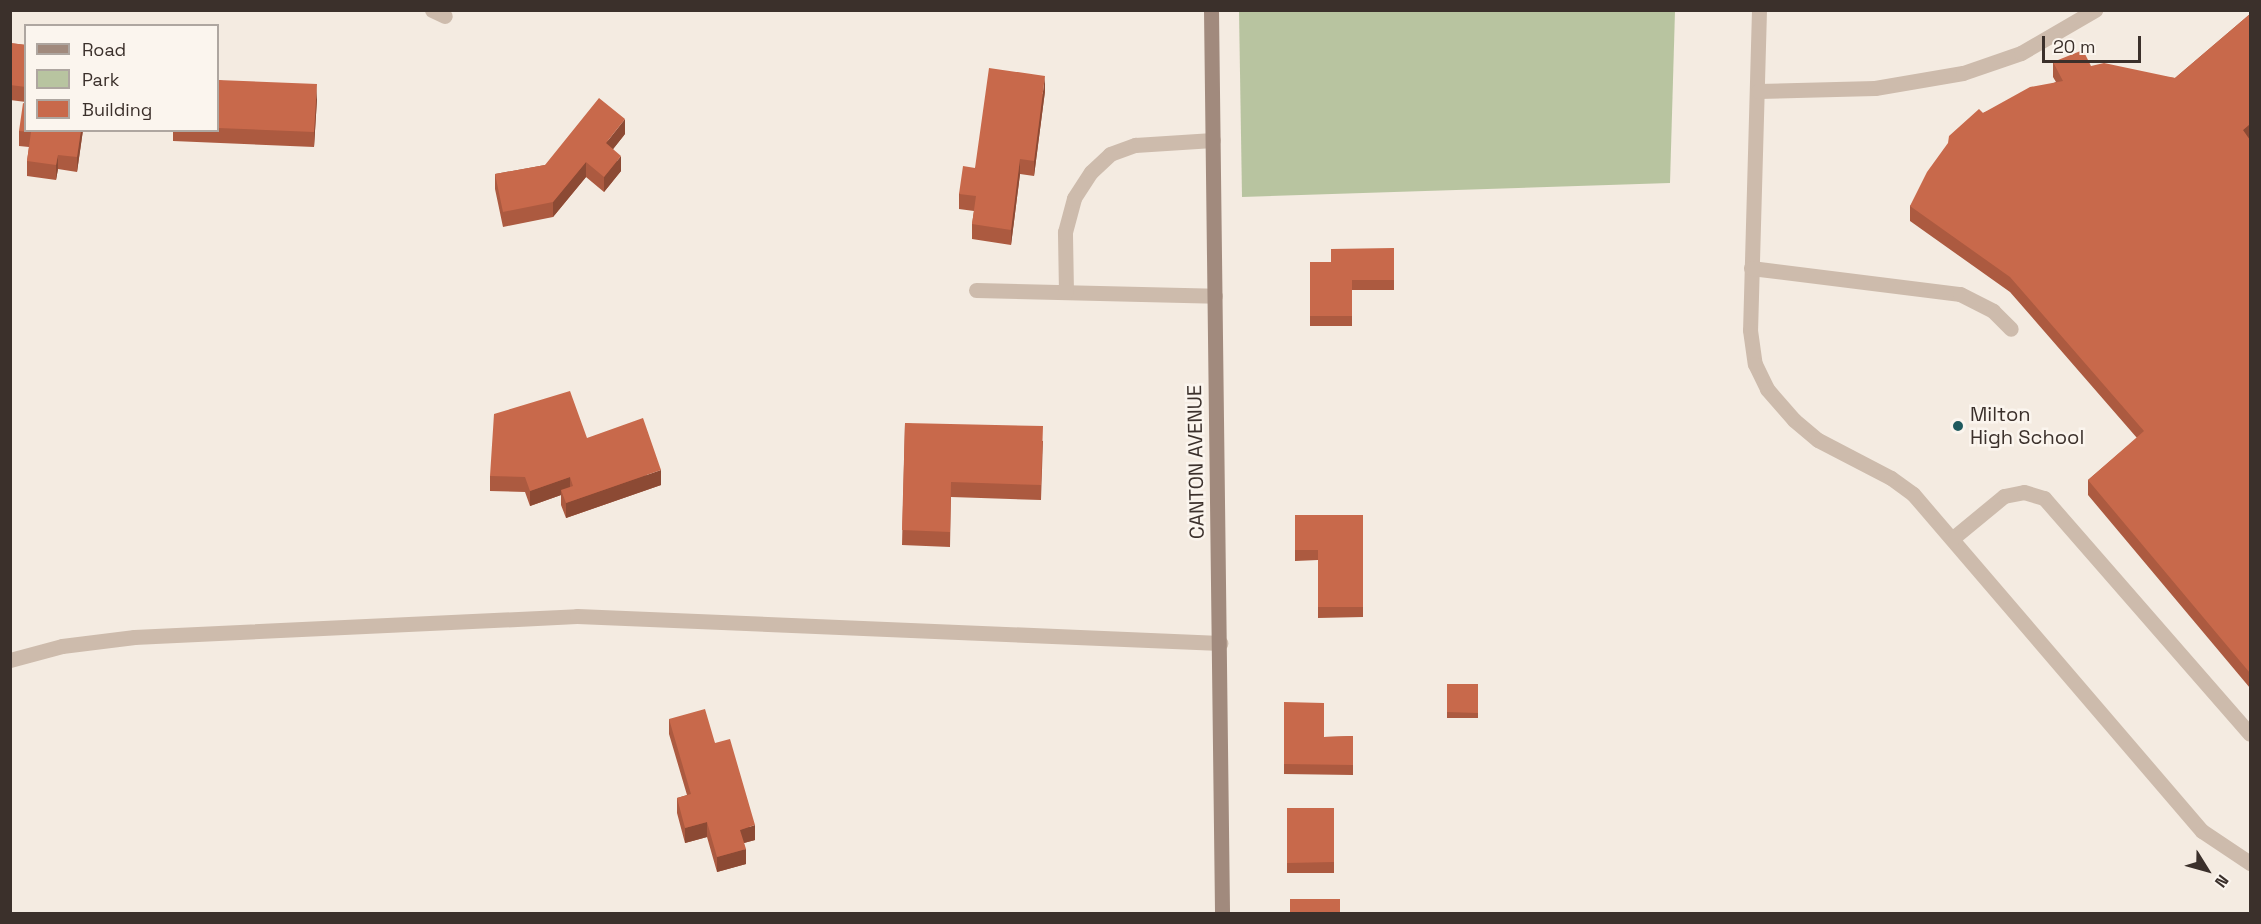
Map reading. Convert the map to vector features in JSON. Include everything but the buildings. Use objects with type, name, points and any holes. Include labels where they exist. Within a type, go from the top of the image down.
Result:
[{"type":"main road","name":"CANTON AVENUE","points":[[1211,10],[1222,914]]},
{"type":"lane","points":[[1759,10],[1751,268],[1752,348],[1760,376],[1775,400],[1818,440],[1902,485],[1953,538],[2202,831],[2250,863]]},
{"type":"lane","points":[[1758,90],[1875,88],[1963,73],[2021,53],[2095,10]]},
{"type":"lane","points":[[1066,292],[1065,232],[1074,198],[1091,172],[1110,154],[1136,145],[1213,140]]},
{"type":"lane","points":[[1751,268],[1960,294],[1993,311],[2011,329]]},
{"type":"lane","points":[[976,290],[1215,296]]},
{"type":"lane","points":[[1953,538],[2004,496],[2024,492],[2044,498],[2060,511],[2250,734]]},
{"type":"lane","points":[[10,660],[62,646],[134,637],[577,616],[1220,643]]},
{"type":"green space","points":[[1239,11],[1675,11],[1670,183],[1242,197]]},
{"type":"place","name":"Milton High School","points":[[1958,426]]}]
